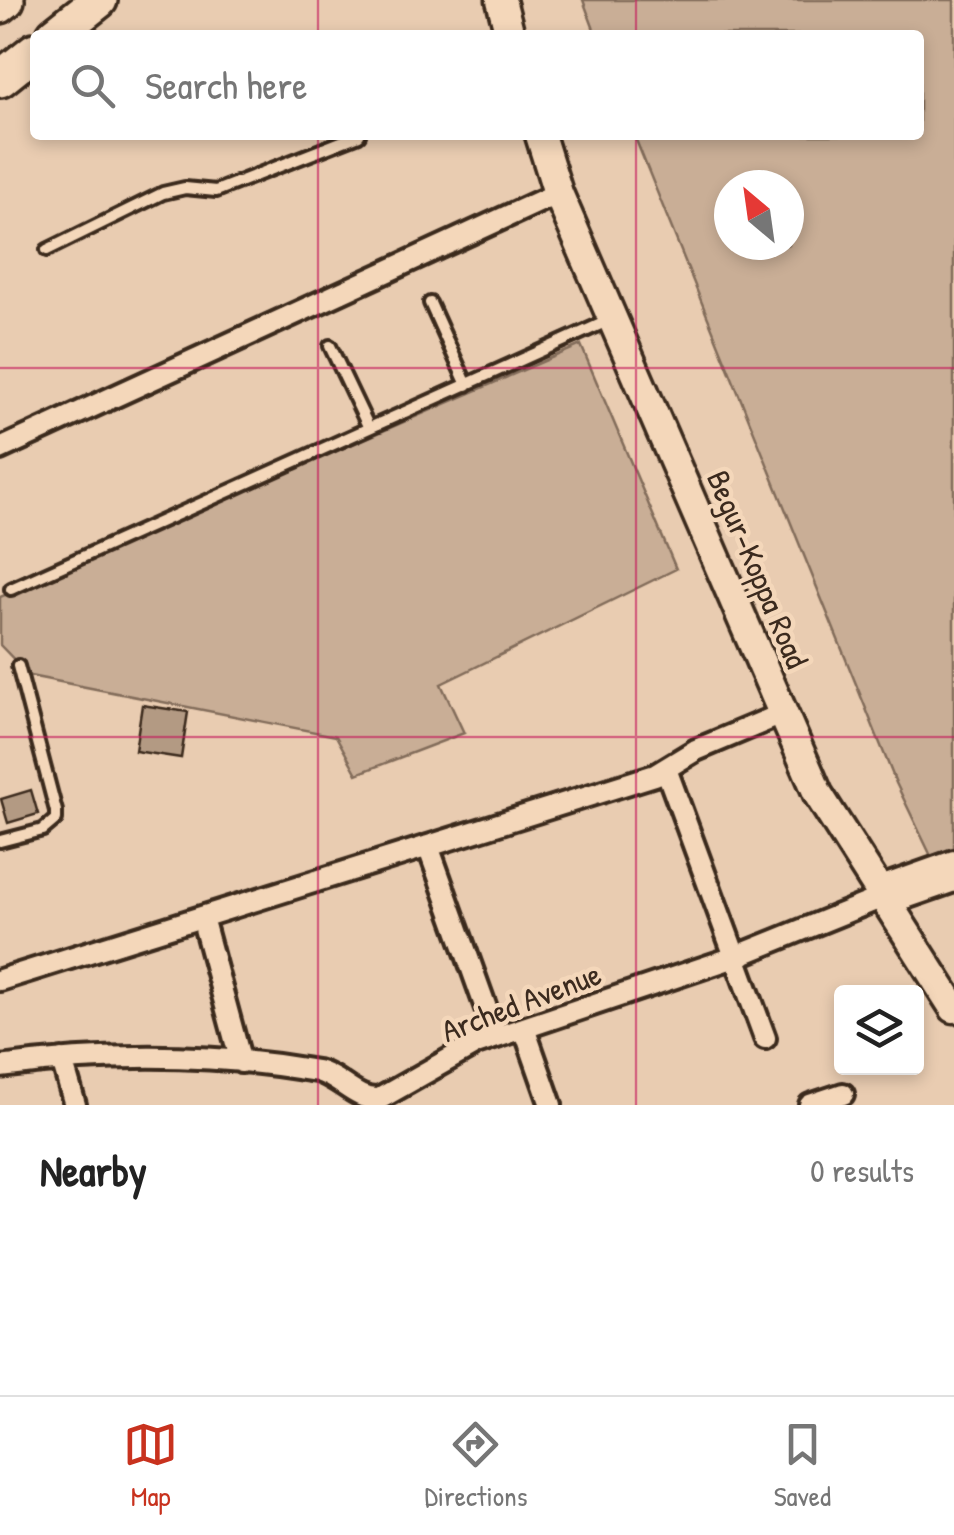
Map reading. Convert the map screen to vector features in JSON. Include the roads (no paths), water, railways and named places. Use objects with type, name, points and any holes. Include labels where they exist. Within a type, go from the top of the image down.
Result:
[{"type":"highway","points":[[61,30],[99,0]]},
{"type":"highway","points":[[0,79],[30,55]]},
{"type":"main road","points":[[501,0],[509,30]]},
{"type":"main road","name":"Begur-Koppa Road","points":[[542,140],[558,194],[818,794],[954,1008]]},
{"type":"street","points":[[0,449],[558,194]]},
{"type":"street","points":[[0,980],[655,775],[696,750],[782,714]]},
{"type":"street","points":[[666,768],[764,1038]]},
{"type":"street","points":[[428,846],[496,1036]]},
{"type":"street","points":[[883,896],[954,860]]},
{"type":"street","points":[[883,896],[954,881]]},
{"type":"street","name":"Arched Avenue","points":[[0,1067],[62,1060],[158,1057],[241,1062],[322,1072],[371,1103],[476,1044],[735,957],[883,896]]},
{"type":"street","points":[[202,917],[241,1062]]},
{"type":"street","points":[[524,1028],[551,1105]]},
{"type":"street","points":[[62,1060],[75,1105]]},
{"type":"street","points":[[810,1105],[843,1094]]},
{"type":"lane","points":[[47,250],[163,193],[185,188],[216,191],[346,140]]},
{"type":"lane","points":[[430,303],[467,385]]},
{"type":"lane","points":[[11,588],[612,320]]},
{"type":"lane","points":[[330,346],[369,428]]},
{"type":"lane","points":[[0,841],[43,830],[56,819],[18,666]]}]
